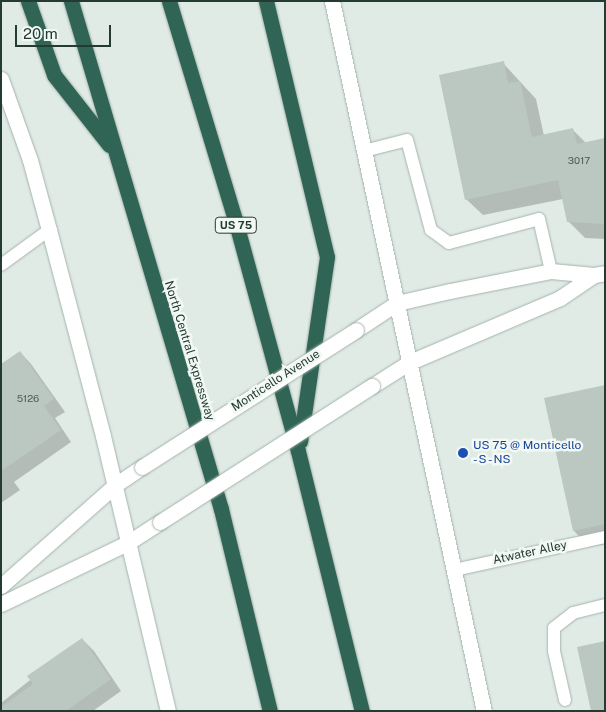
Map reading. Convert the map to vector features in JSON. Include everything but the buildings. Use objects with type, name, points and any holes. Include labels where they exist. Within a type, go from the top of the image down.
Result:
[{"type":"highway","points":[[28,1],[54,75],[114,152]]},
{"type":"highway","name":"North Central Expressway","points":[[71,1],[114,152],[221,508],[270,711]]},
{"type":"highway","name":"US 75","points":[[169,1],[236,224],[298,451],[362,711]]},
{"type":"highway","points":[[266,1],[327,257],[298,451]]},
{"type":"street","points":[[332,1],[484,711]]},
{"type":"street","points":[[1,79],[30,160],[49,230],[115,485],[168,711]]},
{"type":"street","name":"Monticello Avenue","points":[[1,586],[115,485],[397,303],[552,271],[600,274]]},
{"type":"street","name":"Monticello Avenue","points":[[1,604],[129,542],[410,362],[560,298],[600,274]]},
{"type":"lane","points":[[364,151],[407,140],[431,230],[449,243],[539,219],[552,271]]},
{"type":"lane","points":[[1,265],[49,230]]},
{"type":"lane","name":"Atwater Alley","points":[[454,570],[605,537]]},
{"type":"lane","points":[[565,700],[554,651],[554,628],[574,613],[605,605]]},
{"type":"place","name":"US 75 @ Monticello - S - NS","points":[[463,453]]}]
